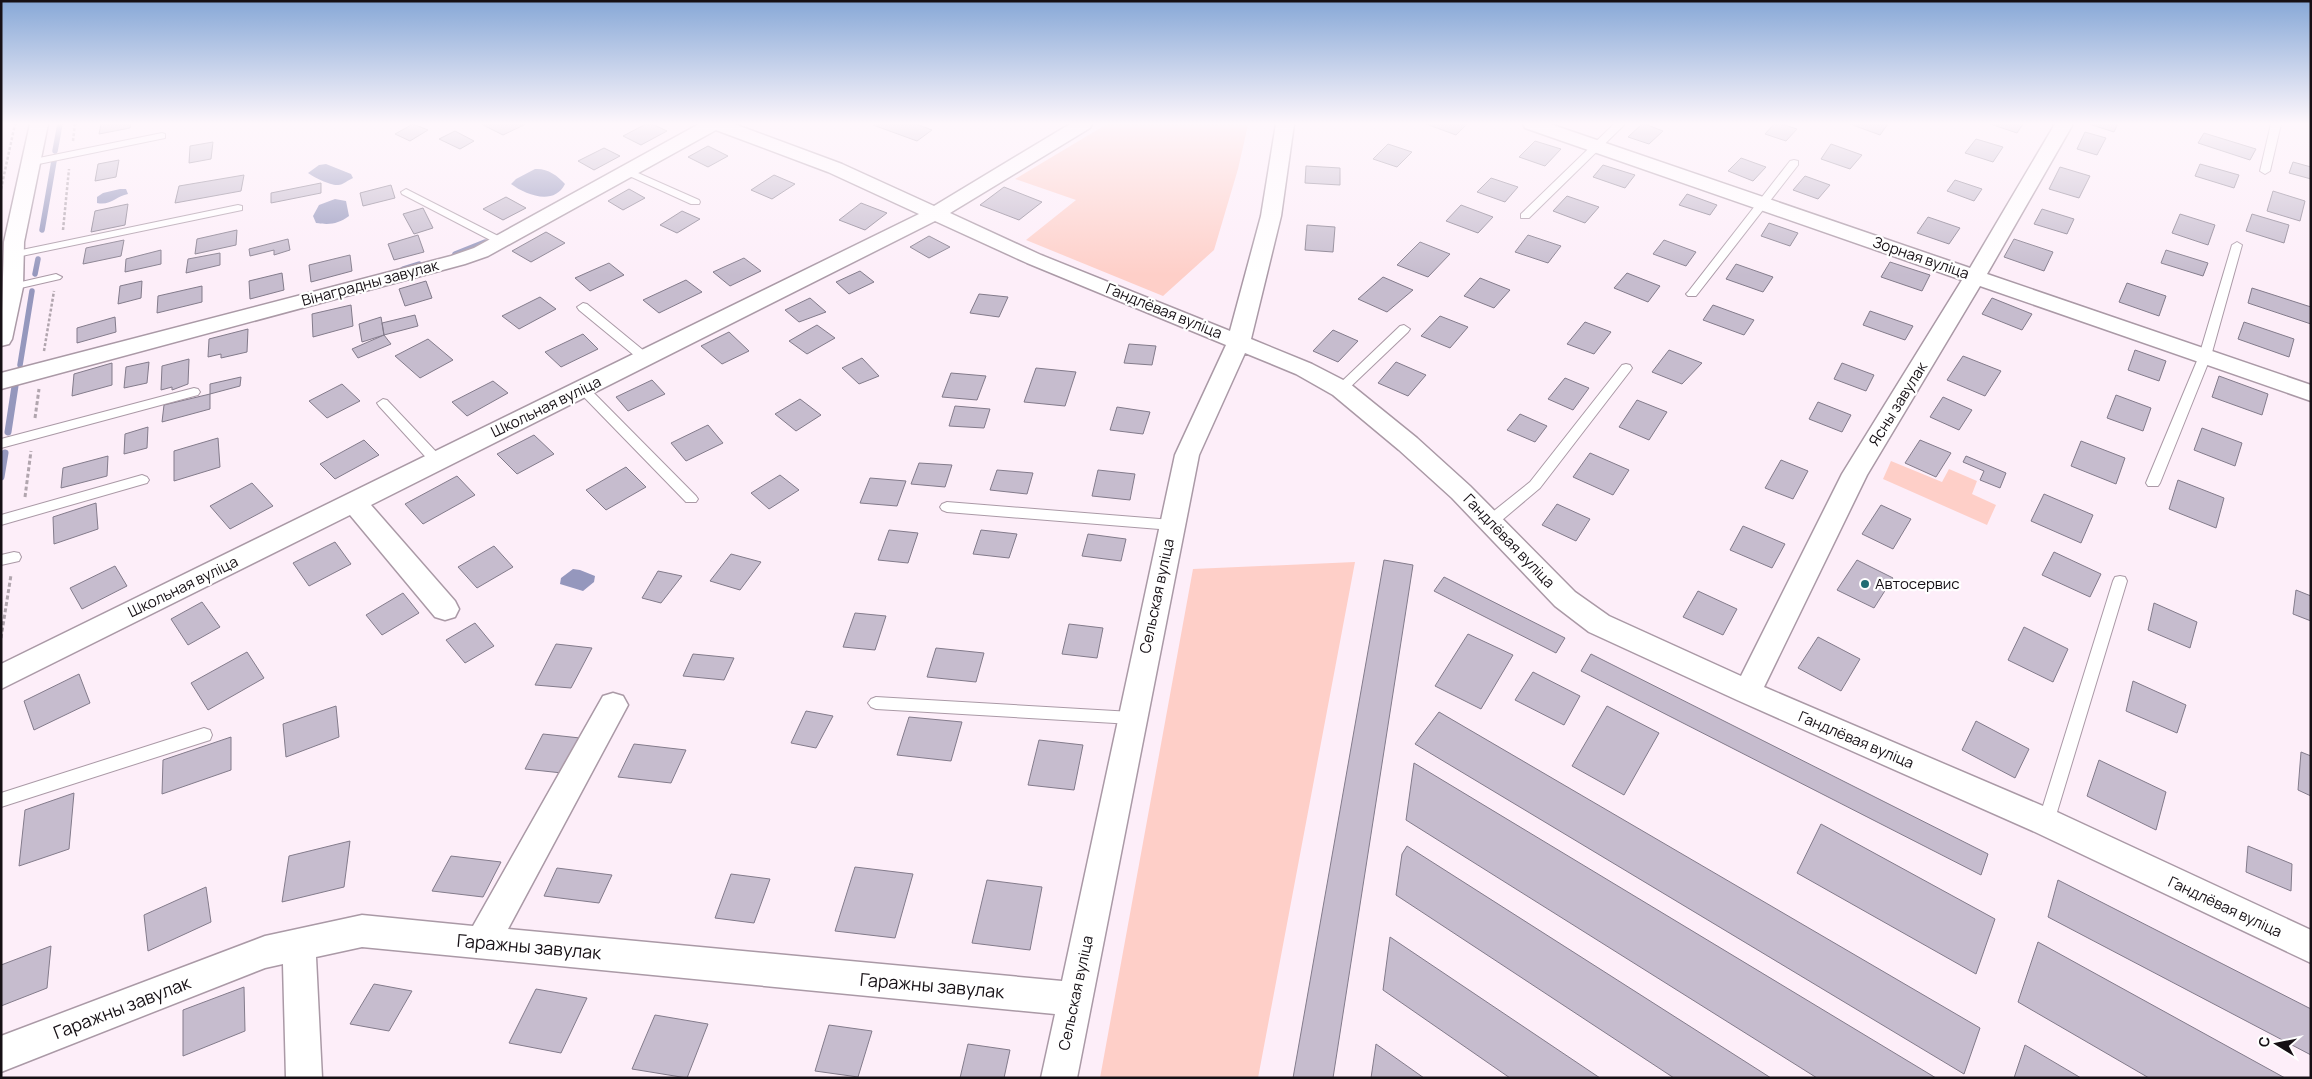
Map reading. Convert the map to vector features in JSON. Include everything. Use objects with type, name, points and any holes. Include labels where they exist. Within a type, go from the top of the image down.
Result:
[{"type":"street","points":[[1,339],[12,287],[12,255],[27,174]]},
{"type":"street","name":"Вінаградны завулак","points":[[1,381],[458,260],[481,252],[625,174]]},
{"type":"street","name":"Гандлёвая вуліца","points":[[849,174],[1034,259],[1304,369],[1341,389],[1415,450],[1461,492],[1565,599],[1599,624],[1747,692],[2046,822],[2311,947]]},
{"type":"street","name":"Школьная вуліца","points":[[1,677],[934,214],[1000,174]]},
{"type":"street","name":"Сельская вуліца","points":[[1058,1078],[1076,999],[1187,454],[1239,341],[1271,216],[1277,174]]},
{"type":"street","name":"Зорная вуліца","points":[[1681,174],[2311,393]]},
{"type":"street","name":"Ясны завулак","points":[[1747,692],[1855,474],[1975,277],[2035,174]]},
{"type":"street","points":[[354,502],[445,609]]},
{"type":"street","points":[[482,942],[612,705]]},
{"type":"street","name":"Гаражны завулак","points":[[1,1054],[264,952],[362,931],[1076,999]]},
{"type":"street","points":[[299,945],[304,1078]]},
{"type":"lane","points":[[634,174],[695,202]]},
{"type":"lane","points":[[1525,216],[1569,174]]},
{"type":"lane","points":[[1692,294],[1785,174]]},
{"type":"lane","points":[[406,192],[500,241]]},
{"type":"lane","points":[[12,255],[238,208]]},
{"type":"lane","points":[[2153,483],[2205,356],[2237,245]]},
{"type":"lane","points":[[12,287],[56,277]]},
{"type":"lane","points":[[583,307],[645,358]]},
{"type":"lane","points":[[1341,389],[1404,329]]},
{"type":"lane","points":[[1490,522],[1535,484],[1626,368]]},
{"type":"lane","points":[[583,389],[691,499]]},
{"type":"lane","points":[[1,444],[194,392]]},
{"type":"lane","points":[[383,403],[437,461]]},
{"type":"lane","points":[[1,520],[142,480]]},
{"type":"lane","points":[[947,507],[1172,525]]},
{"type":"lane","points":[[2046,822],[2120,581]]},
{"type":"lane","points":[[876,703],[1132,718]]},
{"type":"lane","points":[[1,800],[204,735]]},
{"type":"path","points":[[1,189],[4,174]]},
{"type":"shaded area","points":[[1023,174],[1236,174],[1214,250],[1163,296],[1026,240],[1076,200],[1015,179]]},
{"type":"shaded area","points":[[1891,461],[1942,482],[1949,469],[1977,481],[1972,494],[1996,505],[1987,525],[1883,479]]},
{"type":"shaded area","points":[[1355,562],[1258,1078],[1100,1078],[1193,569]]},
{"type":"water","points":[[310,174],[351,174],[353,178],[342,184],[335,185]]},
{"type":"water","points":[[525,174],[554,174],[565,184],[560,191],[547,197],[532,195],[517,188],[511,184]]},
{"type":"water","points":[[126,189],[128,194],[110,202],[97,203],[97,197],[103,193]]},
{"type":"water","points":[[335,199],[346,201],[349,216],[334,223],[316,223],[313,216],[319,205]]},
{"type":"water","points":[[573,569],[595,576],[594,582],[583,591],[560,584],[561,578]]},
{"type":"building","points":[[96,174],[116,174],[116,177],[95,181]]},
{"type":"building","points":[[1306,174],[1340,174],[1340,185],[1305,183]]},
{"type":"building","points":[[1595,174],[1635,175],[1625,188],[1593,177]]},
{"type":"building","points":[[1736,174],[1759,174],[1753,181]]},
{"type":"building","points":[[2056,174],[2090,176],[2079,198],[2049,189]]},
{"type":"building","points":[[2196,174],[2239,175],[2234,188],[2195,176]]},
{"type":"building","points":[[2294,174],[2311,174],[2311,179]]},
{"type":"building","points":[[244,175],[241,191],[175,203],[179,186]]},
{"type":"building","points":[[774,175],[795,184],[772,199],[751,190]]},
{"type":"building","points":[[1805,176],[1830,185],[1818,199],[1793,190]]},
{"type":"building","points":[[1491,178],[1518,187],[1505,202],[1477,192]]},
{"type":"building","points":[[1955,180],[1982,189],[1974,201],[1947,191]]},
{"type":"building","points":[[321,183],[321,193],[271,203],[271,193]]},
{"type":"building","points":[[391,185],[395,198],[363,206],[360,193]]},
{"type":"building","points":[[1004,187],[1042,202],[1019,220],[980,205]]},
{"type":"building","points":[[629,189],[645,198],[623,210],[608,201]]},
{"type":"building","points":[[2273,191],[2305,201],[2300,221],[2267,211]]},
{"type":"building","points":[[1687,194],[1717,205],[1710,215],[1679,205]]},
{"type":"building","points":[[1567,196],[1599,207],[1585,223],[1553,211]]},
{"type":"building","points":[[506,197],[526,208],[503,220],[483,209]]},
{"type":"building","points":[[861,203],[887,213],[865,230],[839,220]]},
{"type":"building","points":[[128,204],[125,225],[91,232],[95,211]]},
{"type":"building","points":[[1461,205],[1493,217],[1478,233],[1446,221]]},
{"type":"building","points":[[423,208],[433,228],[414,234],[403,214]]},
{"type":"building","points":[[2042,209],[2074,219],[2067,234],[2034,224]]},
{"type":"building","points":[[682,211],[700,219],[677,233],[660,225]]},
{"type":"building","points":[[2180,214],[2215,225],[2208,245],[2172,233]]},
{"type":"building","points":[[2252,214],[2289,225],[2284,243],[2246,231]]},
{"type":"building","points":[[1928,217],[1960,228],[1949,244],[1917,233]]},
{"type":"building","points":[[1769,223],[1798,233],[1790,246],[1761,236]]},
{"type":"building","points":[[1307,225],[1335,227],[1333,252],[1305,250]]},
{"type":"building","points":[[237,230],[236,245],[195,254],[197,239]]},
{"type":"building","points":[[546,232],[565,243],[531,262],[512,251]]},
{"type":"building","points":[[418,235],[424,252],[394,260],[388,244]]},
{"type":"building","points":[[1528,235],[1561,246],[1548,263],[1515,252]]},
{"type":"building","points":[[929,236],[950,247],[929,258],[910,247]]},
{"type":"building","points":[[288,239],[290,250],[274,255],[274,250],[250,256],[249,249]]},
{"type":"building","points":[[2014,239],[2053,252],[2044,271],[2004,257]]},
{"type":"building","points":[[124,240],[121,256],[83,264],[86,248]]},
{"type":"building","points":[[1664,240],[1696,252],[1686,266],[1653,254]]},
{"type":"building","points":[[1420,242],[1450,254],[1428,277],[1397,265]]},
{"type":"building","points":[[161,250],[161,264],[125,272],[126,259]]},
{"type":"building","points":[[2166,250],[2208,263],[2203,276],[2161,263]]},
{"type":"building","points":[[220,253],[220,265],[186,273],[188,259]]},
{"type":"building","points":[[350,255],[352,271],[311,282],[309,265]]},
{"type":"building","points":[[744,258],[761,271],[730,286],[713,272]]},
{"type":"building","points":[[1890,262],[1930,275],[1922,291],[1881,277]]},
{"type":"building","points":[[609,263],[624,275],[590,291],[575,278]]},
{"type":"building","points":[[1736,264],[1773,277],[1763,292],[1726,279]]},
{"type":"building","points":[[860,271],[874,282],[849,294],[836,282]]},
{"type":"building","points":[[282,273],[284,290],[250,299],[249,281]]},
{"type":"building","points":[[1627,273],[1660,286],[1648,302],[1614,288]]},
{"type":"building","points":[[1383,277],[1413,290],[1387,312],[1358,299]]},
{"type":"building","points":[[1480,278],[1510,290],[1494,308],[1464,296]]},
{"type":"building","points":[[686,280],[702,292],[659,313],[643,300]]},
{"type":"building","points":[[142,281],[141,298],[118,304],[120,286]]},
{"type":"building","points":[[426,281],[432,298],[405,306],[399,289]]},
{"type":"building","points":[[2127,283],[2166,296],[2159,316],[2119,302]]},
{"type":"building","points":[[202,286],[202,302],[157,313],[158,296]]},
{"type":"building","points":[[2252,288],[2311,307],[2311,324],[2248,303]]},
{"type":"building","points":[[979,294],[1008,297],[999,317],[970,313]]},
{"type":"building","points":[[540,297],[556,309],[519,329],[502,316]]},
{"type":"building","points":[[810,298],[826,312],[799,322],[785,310]]},
{"type":"building","points":[[1992,298],[2032,314],[2022,330],[1982,314]]},
{"type":"building","points":[[351,305],[353,326],[313,337],[312,314]]},
{"type":"building","points":[[1713,305],[1754,320],[1744,335],[1703,320]]},
{"type":"building","points":[[1870,311],[1913,326],[1905,340],[1863,325]]},
{"type":"building","points":[[415,315],[418,326],[384,335],[382,323]]},
{"type":"building","points":[[1440,316],[1468,327],[1450,348],[1421,336]]},
{"type":"building","points":[[115,317],[116,332],[77,343],[77,328]]},
{"type":"building","points":[[381,317],[384,335],[362,342],[359,324]]},
{"type":"building","points":[[1585,322],[1611,332],[1594,354],[1567,344]]},
{"type":"building","points":[[2244,322],[2294,339],[2289,357],[2238,339]]},
{"type":"building","points":[[817,325],[835,338],[807,354],[789,341]]},
{"type":"building","points":[[248,329],[247,352],[221,358],[221,354],[208,357],[209,339]]},
{"type":"building","points":[[1333,330],[1358,341],[1338,362],[1313,351]]},
{"type":"building","points":[[729,332],[749,351],[722,364],[701,346]]},
{"type":"building","points":[[583,334],[598,349],[561,367],[545,352]]},
{"type":"building","points":[[384,335],[391,344],[358,358],[352,349]]},
{"type":"building","points":[[428,339],[453,360],[420,378],[395,356]]},
{"type":"building","points":[[1129,344],[1156,346],[1152,365],[1124,363]]},
{"type":"building","points":[[1669,350],[1702,363],[1682,384],[1652,372]]},
{"type":"building","points":[[2135,350],[2166,361],[2159,381],[2128,370]]},
{"type":"building","points":[[1963,356],[2001,371],[1985,396],[1947,380]]},
{"type":"building","points":[[862,358],[879,376],[859,384],[842,368]]},
{"type":"building","points":[[189,359],[188,384],[172,390],[172,387],[161,390],[162,366]]},
{"type":"building","points":[[149,362],[147,383],[124,388],[126,367]]},
{"type":"building","points":[[1396,362],[1426,375],[1408,396],[1378,383]]},
{"type":"building","points":[[112,363],[112,385],[72,396],[74,374]]},
{"type":"building","points":[[1842,363],[1874,375],[1866,391],[1834,379]]},
{"type":"building","points":[[1036,368],[1076,372],[1065,406],[1024,402]]},
{"type":"building","points":[[951,373],[986,376],[977,400],[942,397]]},
{"type":"building","points":[[2219,376],[2268,394],[2262,415],[2212,397]]},
{"type":"building","points":[[241,377],[240,386],[210,394],[210,384]]},
{"type":"building","points":[[1565,378],[1589,388],[1573,410],[1548,399]]},
{"type":"building","points":[[652,380],[665,394],[628,411],[616,397]]},
{"type":"building","points":[[493,381],[508,393],[467,416],[452,402]]},
{"type":"building","points":[[342,384],[360,401],[327,418],[309,401]]},
{"type":"building","points":[[210,394],[210,409],[162,422],[164,405]]},
{"type":"building","points":[[2116,395],[2151,408],[2143,431],[2107,418]]},
{"type":"building","points":[[1943,397],[1972,410],[1959,430],[1930,417]]},
{"type":"building","points":[[800,399],[821,415],[796,431],[775,414]]},
{"type":"building","points":[[1637,400],[1667,412],[1649,440],[1619,427]]},
{"type":"building","points":[[1818,402],[1851,415],[1842,432],[1809,419]]},
{"type":"building","points":[[955,406],[990,409],[984,428],[949,426]]},
{"type":"building","points":[[1117,407],[1150,412],[1143,434],[1110,430]]},
{"type":"building","points":[[1520,414],[1547,426],[1535,442],[1507,430]]},
{"type":"building","points":[[708,425],[723,443],[686,461],[671,443]]},
{"type":"building","points":[[148,427],[147,448],[124,454],[125,434]]},
{"type":"building","points":[[2202,428],[2242,443],[2235,466],[2194,450]]},
{"type":"building","points":[[534,435],[554,454],[517,474],[497,454]]},
{"type":"building","points":[[218,438],[220,467],[174,481],[174,451]]},
{"type":"building","points":[[364,440],[379,455],[335,479],[320,464]]},
{"type":"building","points":[[1920,440],[1951,453],[1936,477],[1905,463]]},
{"type":"building","points":[[2081,441],[2125,458],[2116,484],[2071,466]]},
{"type":"building","points":[[1590,453],[1629,470],[1613,495],[1573,477]]},
{"type":"building","points":[[108,456],[107,476],[61,488],[63,468]]},
{"type":"building","points":[[1966,456],[2006,473],[2000,488],[1980,480],[1984,471],[1963,462]]},
{"type":"building","points":[[1781,460],[1808,471],[1793,499],[1765,488]]},
{"type":"building","points":[[919,463],[952,465],[945,487],[911,484]]},
{"type":"building","points":[[626,467],[646,487],[606,510],[586,490]]},
{"type":"building","points":[[997,470],[1033,473],[1027,494],[990,490]]},
{"type":"building","points":[[1098,470],[1135,474],[1130,500],[1092,496]]},
{"type":"building","points":[[780,475],[799,490],[769,509],[751,493]]},
{"type":"building","points":[[457,476],[475,495],[423,524],[405,504]]},
{"type":"building","points":[[870,478],[906,481],[897,506],[860,503]]},
{"type":"building","points":[[2178,480],[2224,498],[2216,528],[2169,509]]},
{"type":"building","points":[[252,483],[273,506],[230,529],[210,506]]},
{"type":"building","points":[[2044,494],[2093,515],[2081,543],[2031,521]]},
{"type":"building","points":[[96,503],[98,529],[54,544],[53,517]]},
{"type":"building","points":[[1557,504],[1590,519],[1576,541],[1542,525]]},
{"type":"building","points":[[1881,505],[1911,519],[1893,549],[1862,534]]},
{"type":"building","points":[[1743,526],[1785,544],[1772,568],[1730,550]]},
{"type":"building","points":[[889,530],[918,533],[908,563],[878,560]]},
{"type":"building","points":[[981,530],[1017,534],[1009,558],[973,554]]},
{"type":"building","points":[[1088,534],[1126,539],[1121,561],[1082,556]]},
{"type":"building","points":[[335,542],[351,564],[309,586],[293,563]]},
{"type":"building","points":[[494,546],[513,567],[477,588],[458,567]]},
{"type":"building","points":[[2054,552],[2101,574],[2090,597],[2042,575]]},
{"type":"building","points":[[731,554],[761,562],[740,590],[710,581]]},
{"type":"building","points":[[1384,560],[1413,565],[1333,1078],[1293,1078]]},
{"type":"building","name":"Автосервис","points":[[1857,560],[1893,578],[1874,608],[1837,590]]},
{"type":"building","points":[[115,566],[127,586],[82,609],[70,588]]},
{"type":"building","points":[[658,571],[682,576],[661,603],[642,598]]},
{"type":"building","points":[[1444,577],[1565,638],[1556,653],[1434,591]]},
{"type":"building","points":[[2296,590],[2311,596],[2311,621],[2293,614]]},
{"type":"building","points":[[1698,591],[1737,609],[1723,635],[1683,617]]},
{"type":"building","points":[[403,593],[419,613],[382,635],[366,615]]},
{"type":"building","points":[[202,602],[220,627],[188,645],[171,619]]},
{"type":"building","points":[[2154,603],[2197,622],[2190,648],[2148,630]]},
{"type":"building","points":[[855,613],[886,616],[875,650],[843,647]]},
{"type":"building","points":[[475,623],[494,646],[465,663],[446,640]]},
{"type":"building","points":[[1069,624],[1103,628],[1097,658],[1062,654]]},
{"type":"building","points":[[2024,627],[2068,649],[2053,682],[2008,660]]},
{"type":"building","points":[[1468,634],[1513,655],[1481,709],[1435,686]]},
{"type":"building","points":[[1818,637],[1860,659],[1841,691],[1798,668]]},
{"type":"building","points":[[556,644],[592,648],[571,688],[535,685]]},
{"type":"building","points":[[936,648],[984,653],[976,682],[927,677]]},
{"type":"building","points":[[247,652],[264,678],[208,710],[191,683]]},
{"type":"building","points":[[693,654],[734,658],[724,680],[683,676]]},
{"type":"building","points":[[1591,654],[1988,854],[1981,875],[1581,671]]},
{"type":"building","points":[[1533,672],[1580,696],[1564,725],[1515,700]]},
{"type":"building","points":[[79,674],[90,703],[34,730],[24,701]]},
{"type":"building","points":[[2133,681],[2186,705],[2177,733],[2126,711]]},
{"type":"building","points":[[336,706],[339,737],[286,757],[283,724]]},
{"type":"building","points":[[1607,706],[1659,733],[1624,795],[1572,766]]},
{"type":"building","points":[[806,711],[833,716],[816,748],[791,743]]},
{"type":"building","points":[[1439,712],[1980,1028],[1964,1074],[1415,744]]},
{"type":"building","points":[[909,717],[962,722],[951,761],[897,755]]},
{"type":"building","points":[[1976,721],[2029,749],[2015,778],[1962,750]]},
{"type":"building","points":[[543,734],[580,738],[562,773],[525,769]]},
{"type":"building","points":[[231,737],[231,770],[162,794],[163,760]]},
{"type":"building","points":[[1039,740],[1083,745],[1074,790],[1028,785]]},
{"type":"building","points":[[634,744],[686,750],[671,783],[618,777]]},
{"type":"building","points":[[2301,752],[2311,756],[2311,796],[2298,790]]},
{"type":"building","points":[[2099,760],[2166,792],[2156,830],[2087,796]]},
{"type":"building","points":[[1414,763],[1936,1078],[1817,1078],[1406,820]]},
{"type":"building","points":[[74,793],[69,849],[19,866],[25,810]]},
{"type":"building","points":[[1821,824],[1995,919],[1976,974],[1797,873]]},
{"type":"building","points":[[350,841],[344,887],[282,902],[289,856]]},
{"type":"building","points":[[1407,846],[1771,1078],[1674,1078],[1396,895],[1402,854]]},
{"type":"building","points":[[2248,846],[2292,864],[2291,891],[2246,872]]},
{"type":"building","points":[[451,856],[501,862],[483,897],[432,891]]},
{"type":"building","points":[[855,867],[913,874],[895,938],[835,931]]},
{"type":"building","points":[[557,868],[612,875],[599,903],[544,896]]},
{"type":"building","points":[[731,874],[770,879],[754,923],[715,918]]},
{"type":"building","points":[[987,880],[1042,887],[1030,950],[972,943]]},
{"type":"building","points":[[2058,880],[2311,1009],[2311,1055],[2048,917]]},
{"type":"building","points":[[206,887],[211,922],[148,951],[144,915]]},
{"type":"building","points":[[1390,937],[1600,1078],[1510,1078],[1383,990]]},
{"type":"building","points":[[2038,942],[2285,1078],[2149,1078],[2018,1002]]},
{"type":"building","points":[[51,946],[47,988],[1,1006],[1,965]]},
{"type":"building","points":[[374,984],[412,991],[389,1031],[350,1024]]},
{"type":"building","points":[[244,987],[245,1031],[183,1056],[183,1010]]},
{"type":"building","points":[[536,989],[587,998],[561,1053],[509,1043]]},
{"type":"building","points":[[655,1015],[708,1024],[687,1078],[632,1069]]},
{"type":"building","points":[[829,1025],[872,1031],[858,1077],[815,1071]]},
{"type":"building","points":[[968,1044],[1010,1050],[1004,1078],[960,1078]]},
{"type":"building","points":[[1376,1044],[1424,1078],[1371,1078]]},
{"type":"building","points":[[2025,1045],[2081,1078],[2014,1078]]},
{"type":"waterway","points":[[42,230],[52,174]]},
{"type":"waterway","points":[[455,254],[485,242]]},
{"type":"waterway","points":[[35,274],[38,259]]},
{"type":"waterway","points":[[403,269],[419,264]]},
{"type":"waterway","points":[[20,365],[32,291]]},
{"type":"waterway","points":[[8,432],[15,386]]},
{"type":"waterway","points":[[1,477],[5,453]]},
{"type":"place","name":"Автосервис","points":[[1865,584]]}]
